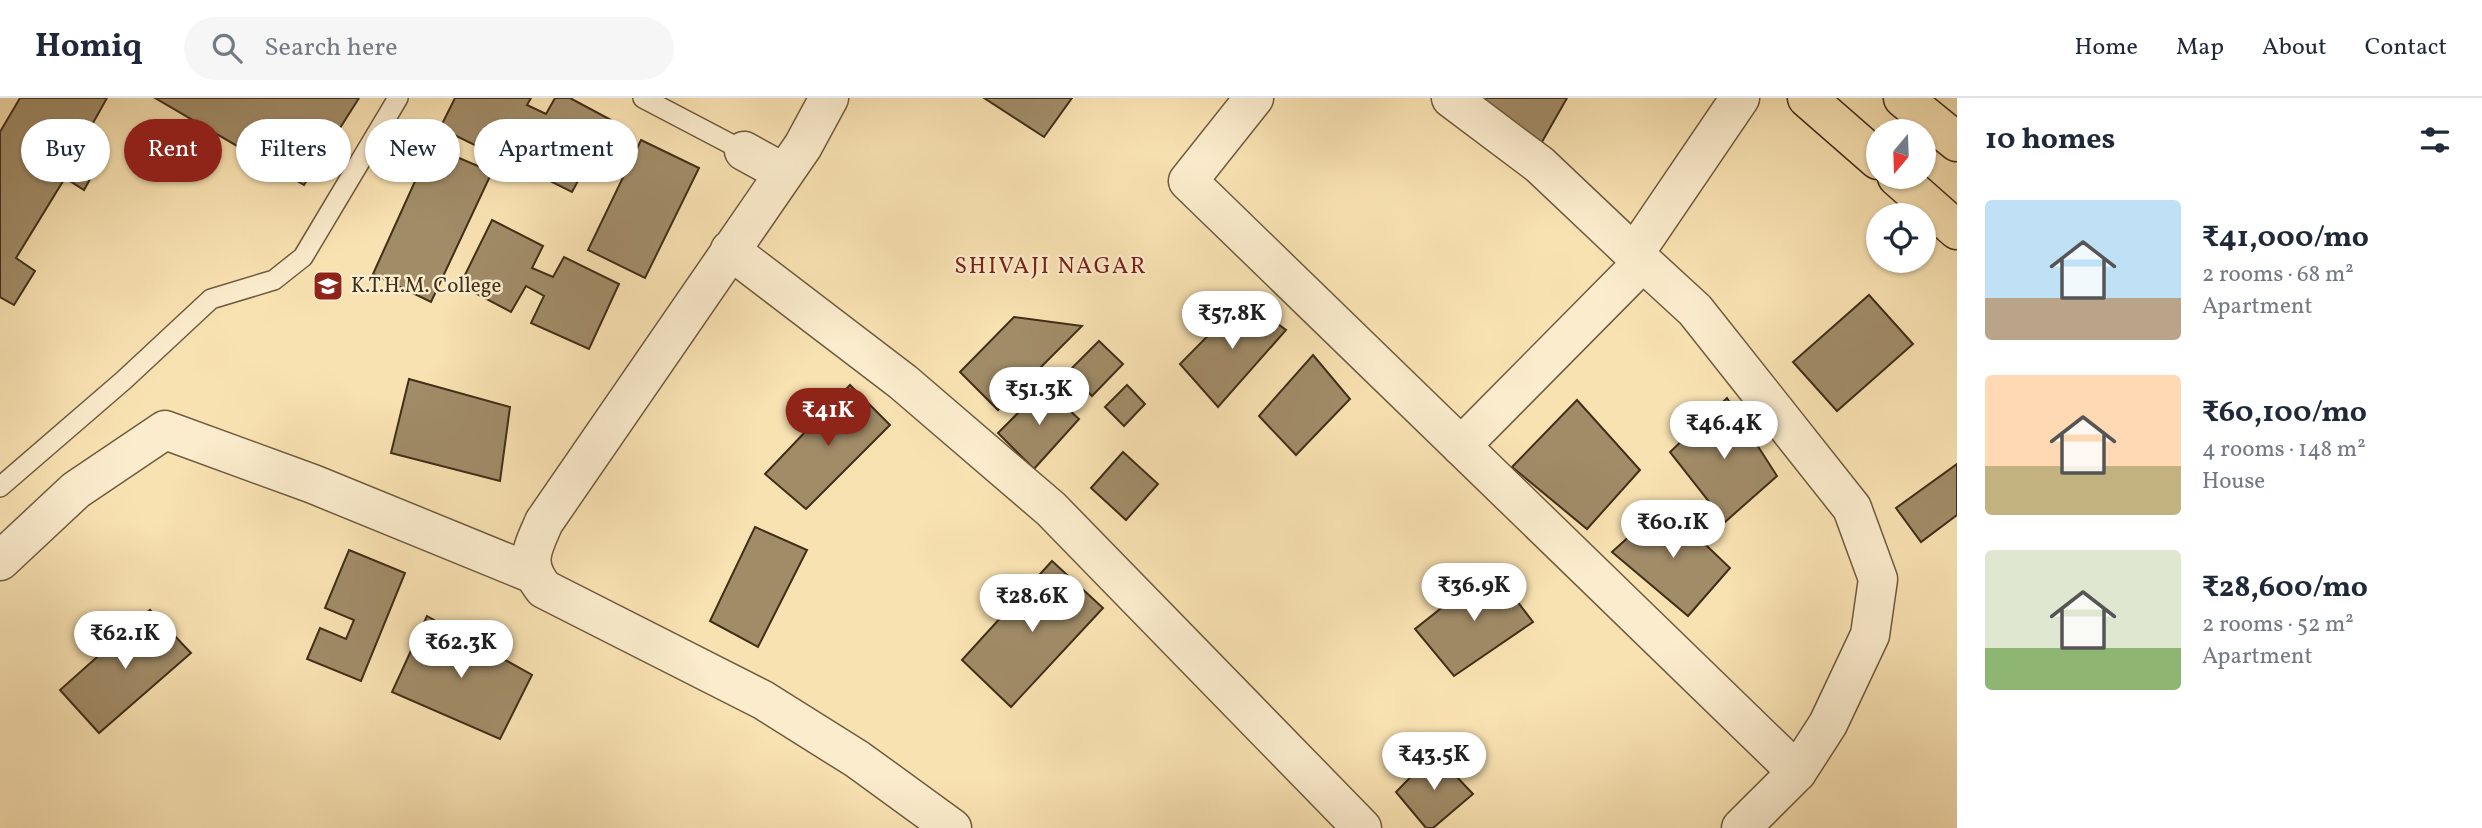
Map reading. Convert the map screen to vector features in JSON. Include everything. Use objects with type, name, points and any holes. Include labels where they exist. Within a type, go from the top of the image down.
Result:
[{"type":"main road","points":[[1807,98],[1866,150]]},
{"type":"main road","points":[[1903,98],[1957,142]]},
{"type":"main road","points":[[1911,189],[1957,230]]},
{"type":"street","points":[[531,573],[531,552],[544,522],[784,173],[829,98]]},
{"type":"street","points":[[1254,98],[1188,181],[1797,772]]},
{"type":"street","points":[[1451,98],[1540,165],[1695,310],[1852,508],[1878,579],[1870,635],[1828,724],[1797,772],[1741,828]]},
{"type":"street","points":[[1461,446],[1639,258],[1740,98]]},
{"type":"street","points":[[744,151],[784,173]]},
{"type":"street","points":[[730,250],[903,382],[1051,509],[1362,828]]},
{"type":"street","points":[[0,561],[76,490],[165,430],[313,484],[531,573],[544,589],[763,700],[857,759],[952,828]]},
{"type":"lane","points":[[0,486],[124,380],[211,299],[274,280],[303,257],[398,98]]},
{"type":"lane","points":[[643,98],[744,151]]},
{"type":"building","points":[[20,98],[107,98],[95,119],[21,119],[21,182],[63,182],[16,258],[35,271],[14,305],[0,297],[0,132]]},
{"type":"building","points":[[155,98],[359,98],[346,119],[236,119],[236,145],[222,137],[222,119],[191,119]]},
{"type":"building","points":[[455,98],[531,98],[527,105],[546,114],[555,98],[570,98],[609,119],[474,119],[474,145],[460,138],[460,119],[444,119]]},
{"type":"building","points":[[984,98],[1072,98],[1044,137]]},
{"type":"building","points":[[1482,98],[1567,98],[1538,149]]},
{"type":"building","points":[[641,140],[699,168],[645,278],[588,250],[621,182],[638,182],[638,146]]},
{"type":"building","points":[[460,158],[474,164],[474,182],[487,182],[431,302],[373,274],[415,182],[460,182]]},
{"type":"building","points":[[71,182],[88,182],[84,190]]},
{"type":"building","points":[[552,182],[577,182],[572,192]]},
{"type":"building","points":[[492,220],[543,246],[532,268],[553,277],[564,257],[619,284],[589,349],[531,323],[544,296],[526,286],[511,312],[460,285]]},
{"type":"building","points":[[1869,295],[1913,344],[1837,411],[1793,362]]},
{"type":"building","points":[[1244,299],[1286,330],[1218,407],[1180,364]]},
{"type":"building","points":[[1014,317],[1082,326],[998,410],[960,372]]},
{"type":"building","points":[[1099,341],[1123,364],[1092,396],[1068,372]]},
{"type":"building","points":[[1313,355],[1350,399],[1296,455],[1259,416]]},
{"type":"building","points":[[409,379],[510,407],[500,481],[391,453]]},
{"type":"building","points":[[850,385],[890,425],[806,509],[765,474]]},
{"type":"building","points":[[1127,385],[1145,404],[1124,426],[1105,407]]},
{"type":"building","points":[[1044,387],[1079,419],[1034,469],[998,433]]},
{"type":"building","points":[[1727,398],[1777,476],[1725,522],[1670,452]]},
{"type":"building","points":[[1577,400],[1640,470],[1587,529],[1512,467]]},
{"type":"building","points":[[1123,452],[1158,484],[1126,520],[1091,488]]},
{"type":"building","points":[[1957,464],[1957,515],[1921,542],[1896,508]]},
{"type":"building","points":[[1664,505],[1730,568],[1688,616],[1612,552]]},
{"type":"building","points":[[755,527],[807,550],[758,647],[710,621]]},
{"type":"building","points":[[349,550],[405,573],[361,681],[307,659],[320,628],[346,639],[354,620],[325,608]]},
{"type":"building","points":[[1052,561],[1103,608],[1011,707],[962,660]]},
{"type":"building","points":[[1492,568],[1533,622],[1454,676],[1415,629]]},
{"type":"building","points":[[150,610],[191,653],[99,733],[60,690]]},
{"type":"building","points":[[427,616],[532,675],[500,739],[392,692]]},
{"type":"building","points":[[1434,753],[1473,794],[1433,828],[1426,828],[1396,792]]},
{"type":"place","name":"K.T.H.M. College","points":[[328,286]]},
{"type":"district","name":"SHIVAJI NAGAR","points":[[1051,267]]}]
